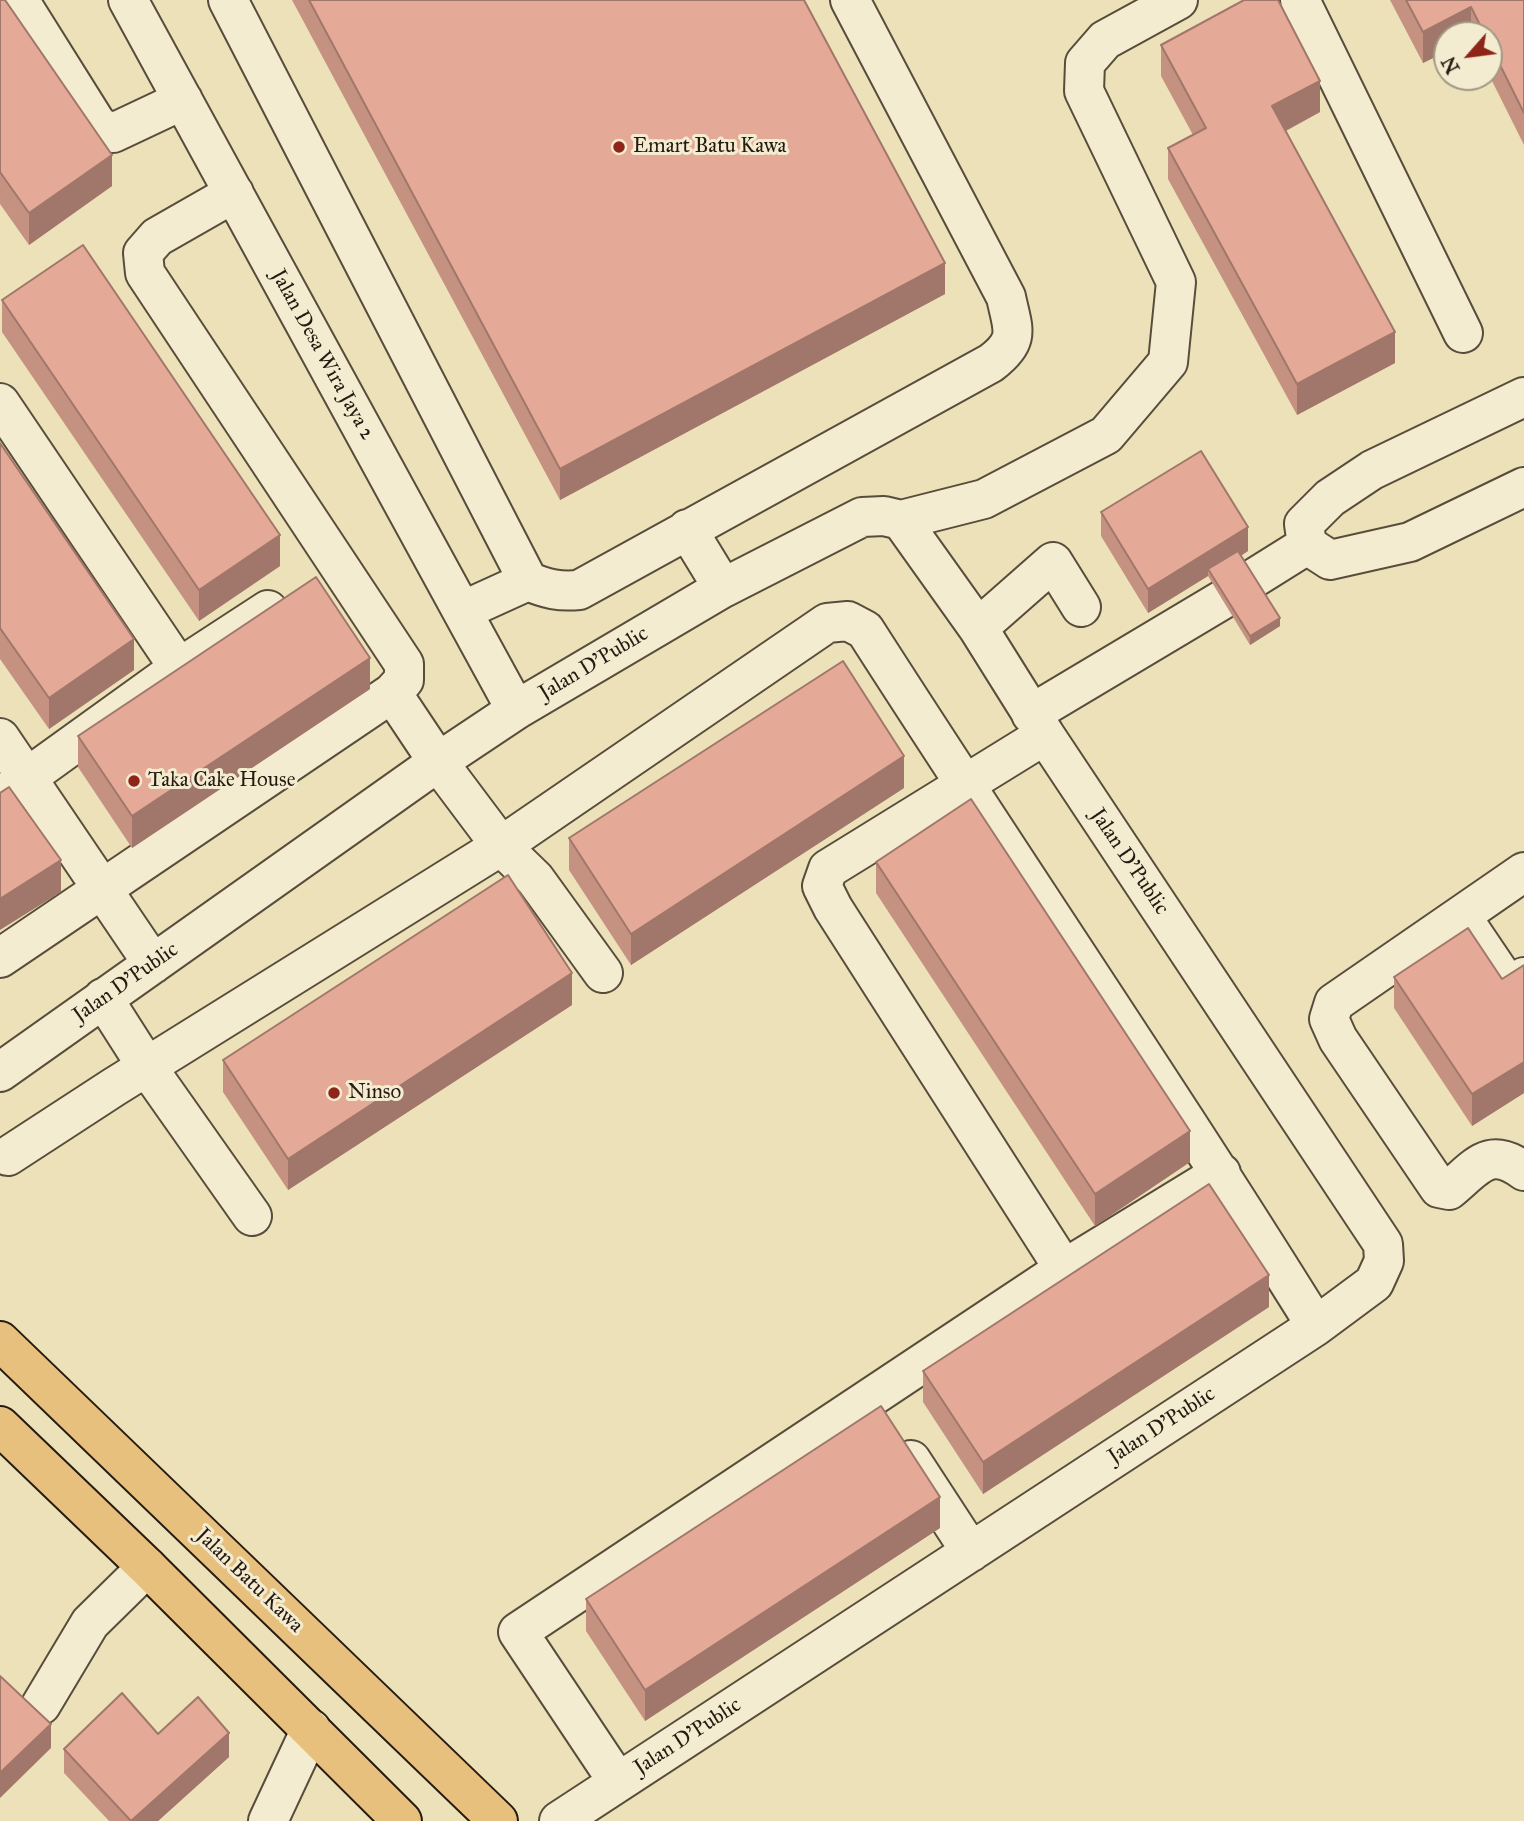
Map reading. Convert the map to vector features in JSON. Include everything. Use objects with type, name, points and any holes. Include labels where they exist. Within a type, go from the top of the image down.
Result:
[{"type":"highway","name":"Jalan Batu Kawa","points":[[0,1341],[498,1821]]},
{"type":"highway","points":[[0,1426],[148,1567],[402,1821]]},
{"type":"street","points":[[19,0],[98,126],[113,132],[183,100]]},
{"type":"street","name":"Jalan Desa Wira Jaya 2","points":[[128,0],[516,710]]},
{"type":"street","points":[[228,0],[528,580],[544,588],[565,591],[579,590],[991,363],[1008,350],[1014,331],[1006,297],[850,0]]},
{"type":"street","points":[[901,520],[984,499],[1106,435],[1168,362],[1176,282],[1084,90],[1086,63],[1105,40],[1178,0]]},
{"type":"street","points":[[1300,0],[1463,333]]},
{"type":"street","points":[[0,958],[392,693],[404,680],[404,663],[145,273],[143,253],[157,237],[234,193]]},
{"type":"street","points":[[1524,397],[1372,470],[1330,498],[1304,524],[1307,545],[1330,560],[1410,542],[1524,487]]},
{"type":"street","points":[[0,403],[179,668]]},
{"type":"street","name":"Jalan D'Public","points":[[0,1072],[438,762],[516,710],[723,588],[862,517],[884,516],[901,520],[978,628],[1038,724],[1383,1244],[1384,1261],[1374,1283],[1316,1326],[559,1821]]},
{"type":"street","points":[[687,529],[723,588]]},
{"type":"street","points":[[1064,1269],[833,908],[822,886],[828,869],[965,786],[1038,724],[1307,545]]},
{"type":"street","points":[[978,628],[1053,562],[1081,607]]},
{"type":"street","points":[[13,788],[179,668],[338,565]]},
{"type":"street","points":[[462,611],[528,580]]},
{"type":"street","points":[[8,1156],[501,846],[827,623],[848,621],[865,630],[1221,1173],[1316,1326]]},
{"type":"street","points":[[392,693],[438,762],[501,846],[535,879],[603,972]]},
{"type":"street","points":[[0,738],[13,788],[102,888],[153,964]]},
{"type":"street","points":[[1524,872],[1334,1003],[1329,1019],[1338,1039],[1439,1188],[1449,1190],[1487,1159],[1503,1159],[1524,1171]]},
{"type":"street","points":[[1461,916],[1509,987],[1524,977]]},
{"type":"street","points":[[103,998],[146,1067],[252,1216]]},
{"type":"street","points":[[618,1782],[518,1632],[1064,1269],[1221,1173]]},
{"type":"street","points":[[870,1397],[971,1552]]},
{"type":"street","points":[[41,1705],[90,1623],[148,1567]]},
{"type":"street","points":[[268,1821],[311,1730]]},
{"type":"building","points":[[0,0],[5,0],[112,155],[29,213],[0,172]]},
{"type":"building","name":"Emart Batu Kawa","points":[[309,0],[804,0],[945,263],[560,469]]},
{"type":"building","points":[[1244,0],[1278,0],[1320,81],[1272,106],[1395,332],[1297,384],[1168,148],[1206,128],[1161,45]]},
{"type":"building","points":[[1406,0],[1524,0],[1524,113],[1503,71],[1503,21],[1478,21],[1471,7],[1444,21],[1433,21],[1433,27],[1423,32]]},
{"type":"building","points":[[83,245],[280,535],[199,590],[2,300]]},
{"type":"building","points":[[0,443],[134,639],[49,698],[0,628]]},
{"type":"building","points":[[1201,451],[1248,527],[1148,589],[1101,512]]},
{"type":"building","points":[[1238,551],[1280,618],[1250,636],[1208,569]]},
{"type":"building","points":[[316,577],[370,658],[132,816],[78,736]]},
{"type":"building","points":[[843,661],[904,756],[631,934],[569,838]]},
{"type":"building","points":[[9,787],[61,860],[0,899],[0,793]]},
{"type":"building","points":[[971,799],[1190,1131],[1095,1194],[876,862]]},
{"type":"building","points":[[508,875],[572,973],[288,1159],[223,1060]]},
{"type":"building","points":[[1468,928],[1502,979],[1524,965],[1524,1062],[1472,1094],[1394,977]]},
{"type":"building","points":[[1209,1184],[1269,1275],[983,1462],[923,1371]]},
{"type":"building","points":[[881,1406],[940,1497],[645,1690],[586,1599]]},
{"type":"building","points":[[0,1676],[51,1724],[0,1773]]},
{"type":"building","points":[[122,1693],[158,1734],[198,1697],[229,1733],[131,1821],[64,1749]]},
{"type":"place","name":"Emart Batu Kawa","points":[[619,147]]},
{"type":"place","name":"Taka Cake House","points":[[134,781]]},
{"type":"place","name":"Ninso","points":[[334,1093]]}]
